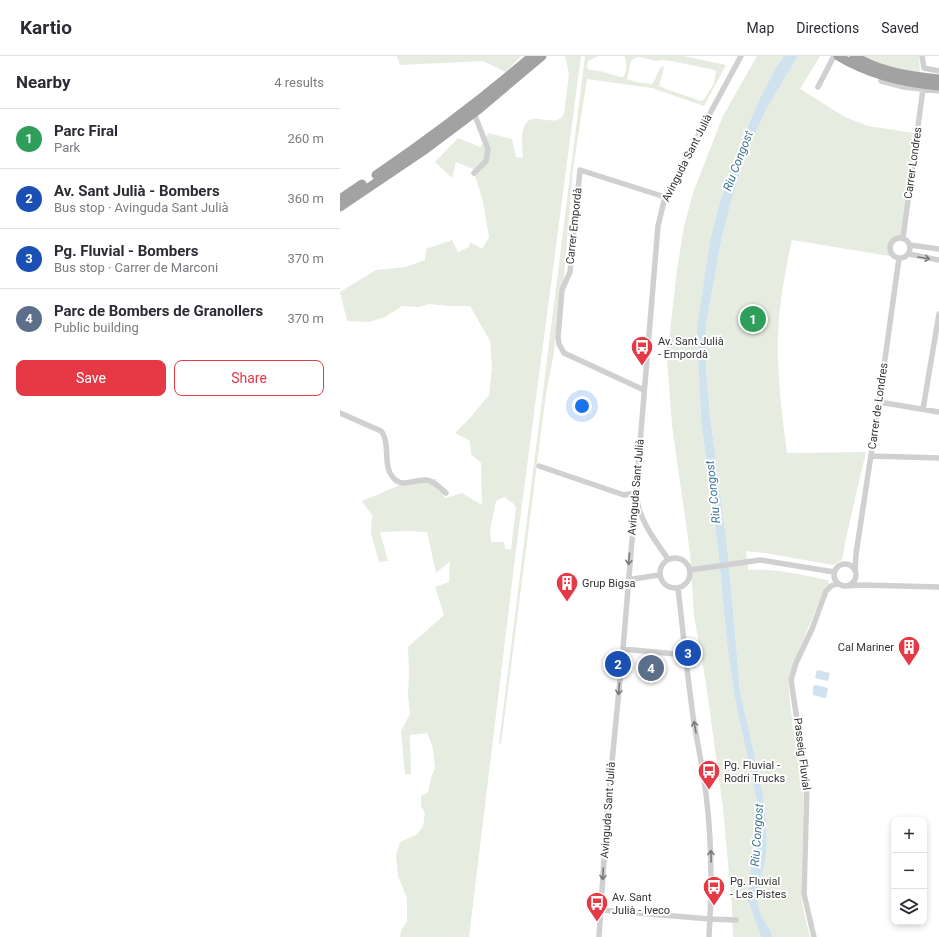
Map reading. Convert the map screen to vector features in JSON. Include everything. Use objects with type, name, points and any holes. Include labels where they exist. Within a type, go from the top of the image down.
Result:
[{"type":"highway","points":[[340,199],[423,143],[473,106],[532,56]]},
{"type":"highway","points":[[340,206],[426,149],[474,113],[542,56]]},
{"type":"highway","points":[[838,56],[852,61],[880,76],[939,86]]},
{"type":"highway","points":[[852,61],[865,62],[906,76],[939,79]]},
{"type":"highway","points":[[852,61],[865,74],[881,81]]},
{"type":"highway","points":[[340,194],[371,178]]},
{"type":"street","name":"Avinguda Sant Julià","points":[[599,937],[607,813],[623,649],[627,582],[658,226],[665,198],[741,56]]},
{"type":"street","points":[[818,87],[834,56]]},
{"type":"street","points":[[922,56],[924,68],[939,71]]},
{"type":"street","points":[[881,81],[904,87],[939,91]]},
{"type":"street","name":"Carrer Londres","points":[[903,238],[923,89]]},
{"type":"street","points":[[474,113],[488,148],[486,161],[474,173]]},
{"type":"street","name":"Carrer Empordà","points":[[644,390],[564,353],[559,344],[558,337],[562,290],[570,272],[580,170],[665,198]]},
{"type":"street","points":[[909,254],[911,248],[906,239],[895,239],[890,245],[893,255],[899,258],[909,254],[939,260]]},
{"type":"street","points":[[910,245],[939,249]]},
{"type":"street","name":"Carrer de Londres","points":[[855,573],[856,554],[899,258]]},
{"type":"street","points":[[923,409],[939,314]]},
{"type":"street","points":[[879,402],[939,412]]},
{"type":"street","points":[[340,413],[381,431],[385,439],[389,472],[396,480],[402,483],[426,480],[439,486],[446,493]]},
{"type":"street","points":[[871,456],[939,458]]},
{"type":"street","points":[[539,466],[624,495],[635,492],[640,515],[668,559]]},
{"type":"street","name":"Carrer de Londres","points":[[849,565],[856,554]]},
{"type":"street","points":[[679,558],[692,570],[686,584],[678,588],[667,587],[663,584],[659,575],[662,565],[668,559],[679,558]]},
{"type":"street","points":[[692,570],[753,560],[768,561],[834,572]]},
{"type":"street","points":[[862,585],[849,565],[844,564],[838,566],[834,572],[835,581],[837,584],[842,586],[862,585],[939,587]]},
{"type":"street","points":[[847,586],[853,583],[855,573]]},
{"type":"street","points":[[627,582],[633,579],[659,575]]},
{"type":"street","name":"Passeig Fluvial","points":[[814,937],[804,894],[807,786],[791,680],[796,663],[812,629],[826,591],[831,586],[837,584]]},
{"type":"street","points":[[678,588],[693,716],[701,759],[708,813],[710,851],[710,920],[708,937]]},
{"type":"street","points":[[623,649],[686,655]]},
{"type":"street","points":[[601,910],[710,920],[736,920]]},
{"type":"shaded area","points":[[397,56],[521,56],[506,72],[483,61],[400,65]]},
{"type":"shaded area","points":[[565,56],[581,56],[516,550],[469,937],[400,937],[401,930],[407,922],[407,898],[398,876],[396,855],[400,842],[416,835],[423,827],[425,813],[421,806],[421,796],[428,792],[435,768],[433,748],[427,733],[410,735],[411,774],[405,774],[401,731],[410,714],[408,695],[408,647],[444,615],[435,587],[449,582],[450,561],[436,573],[427,532],[405,531],[380,532],[388,561],[379,562],[371,533],[372,515],[362,501],[417,478],[436,479],[445,498],[462,493],[482,505],[481,463],[471,454],[470,441],[455,433],[489,395],[492,368],[490,341],[470,306],[429,304],[419,307],[402,306],[385,317],[369,322],[347,321],[340,292],[376,270],[406,267],[425,260],[426,249],[452,240],[458,252],[469,247],[470,242],[482,249],[489,238],[483,201],[473,169],[456,162],[452,178],[435,162],[458,138],[480,147],[488,133],[512,139],[516,157],[523,158],[522,137],[525,126],[530,120],[536,119],[552,121],[559,119],[564,114],[569,74]],"holes":[[[504,497],[516,507],[511,550],[505,549],[504,542],[491,542],[490,530],[496,501]]]},
{"type":"shaded area","points":[[585,56],[598,56],[588,61],[587,67],[589,70],[600,71],[620,77],[623,77],[626,70],[626,61],[624,56],[684,56],[726,65],[704,106],[652,88],[587,79],[573,169],[564,277],[557,315],[554,353],[546,394],[501,744],[499,743]],"holes":[[[637,57],[656,61],[671,61],[715,70],[714,83],[704,100],[701,101],[659,86],[664,68],[663,66],[659,69],[652,84],[627,79],[631,61]]]},
{"type":"shaded area","points":[[757,56],[784,56],[775,69],[758,102],[729,173],[710,240],[698,323],[701,420],[718,548],[727,644],[734,694],[757,802],[757,822],[747,898],[761,937],[733,937],[732,907],[723,808],[706,683],[694,616],[690,553],[672,425],[667,358],[677,270],[684,226],[694,190],[723,116]]},
{"type":"shaded area","points":[[798,56],[820,56],[800,89],[845,117],[868,126],[920,134],[903,238],[899,237],[892,241],[890,248],[893,255],[889,256],[792,240],[785,276],[778,337],[778,366],[787,453],[866,452],[842,560],[833,565],[746,551],[748,570],[788,572],[828,580],[829,584],[824,589],[788,681],[793,730],[804,784],[801,890],[802,904],[810,937],[773,937],[760,913],[758,904],[759,887],[766,858],[766,818],[763,794],[740,690],[728,554],[710,415],[706,368],[706,325],[722,237],[744,158],[767,108]]},
{"type":"shaded area","points":[[863,56],[919,56],[920,73],[893,68]]},
{"type":"water","name":"Riu Congost","points":[[784,56],[798,56],[767,108],[744,158],[722,237],[706,325],[706,368],[710,415],[728,554],[740,690],[763,794],[766,818],[766,858],[758,898],[760,913],[773,937],[761,937],[747,898],[757,822],[757,802],[734,694],[727,644],[718,548],[701,420],[697,328],[710,240],[729,173],[758,102],[775,69]]},
{"type":"water","points":[[817,670],[830,673],[828,681],[815,678]]},
{"type":"water","points":[[816,685],[828,688],[826,698],[813,695],[813,686]]},
{"type":"place","name":"Parc Firal","points":[[753,319]]},
{"type":"place","name":"Av. Sant Julià - Empordà","points":[[642,366]]},
{"type":"place","name":"Grup Bigsa","points":[[567,602]]},
{"type":"place","name":"Pg. Fluvial - Bombers","points":[[688,653]]},
{"type":"place","name":"Av. Sant Julià - Bombers","points":[[618,664]]},
{"type":"place","name":"Cal Mariner","points":[[909,666]]},
{"type":"place","name":"Parc de Bombers de Granollers","points":[[651,668]]},
{"type":"place","name":"Pg. Fluvial - Rodri Trucks","points":[[709,790]]},
{"type":"place","name":"Pg. Fluvial - Les Pistes","points":[[714,906]]},
{"type":"place","name":"Av. Sant Julià - Iveco","points":[[597,922]]}]
